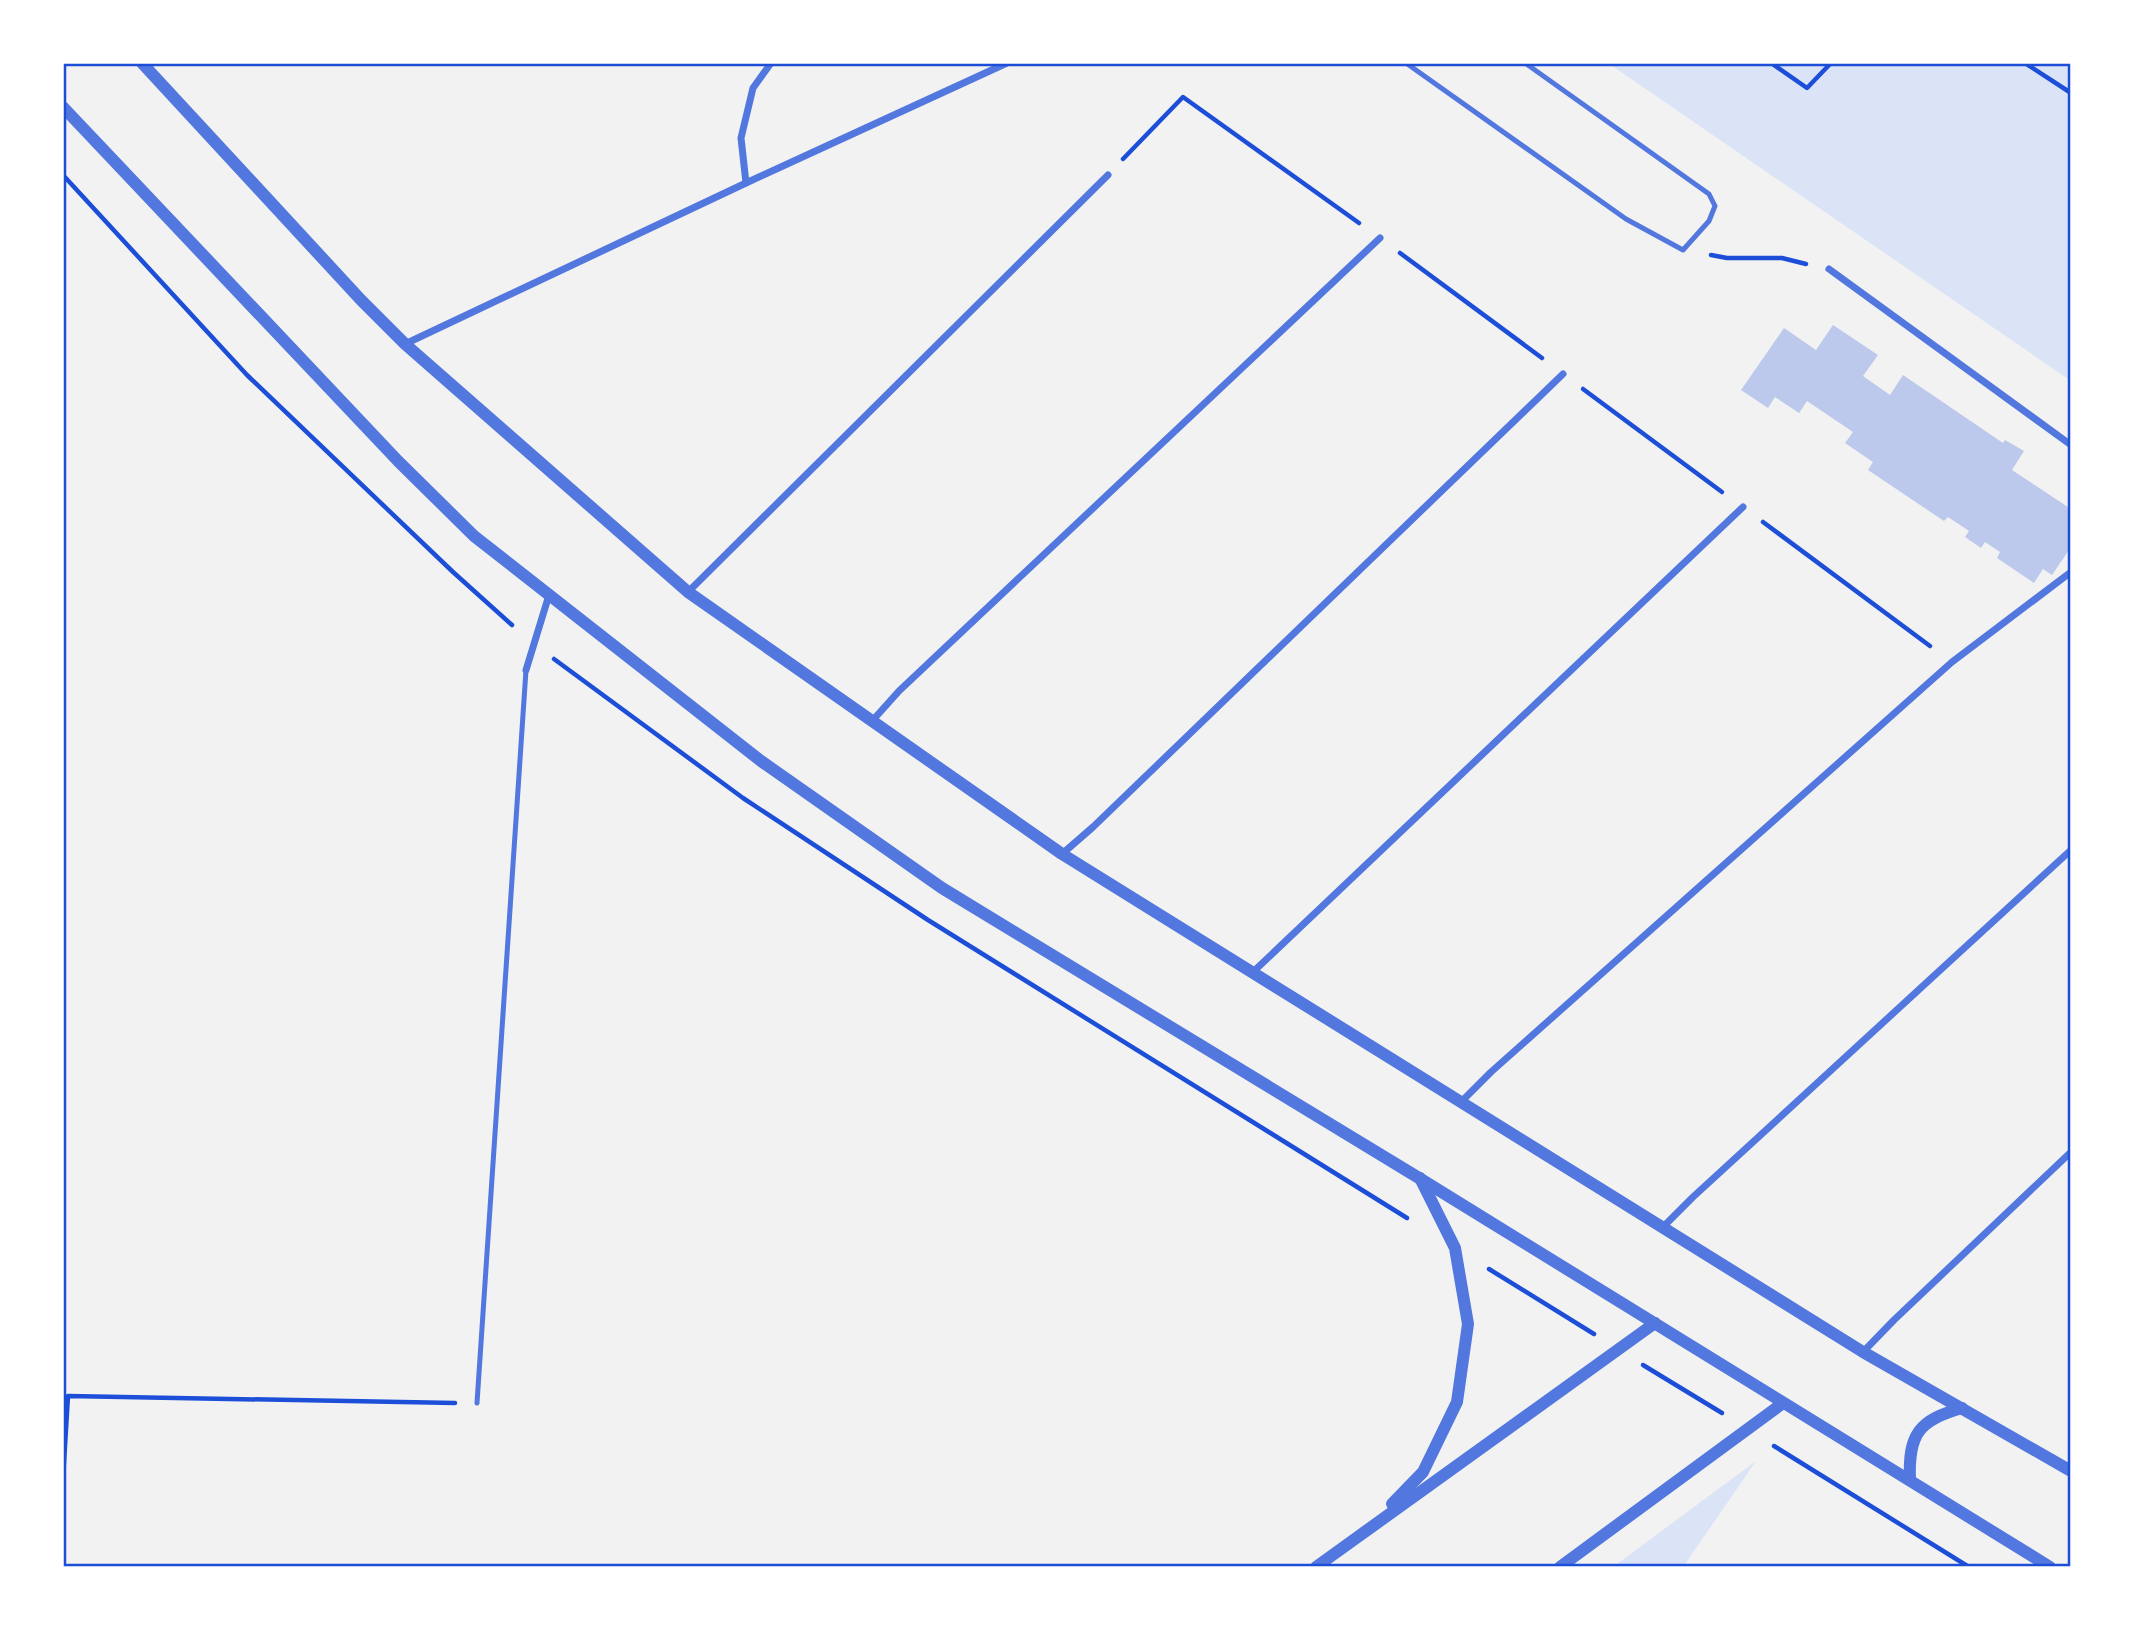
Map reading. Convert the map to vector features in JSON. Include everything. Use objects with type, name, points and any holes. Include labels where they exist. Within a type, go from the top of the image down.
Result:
[{"type":"street","points":[[142,63],[405,344],[688,592],[1062,854],[1863,1352],[2071,1471]]},
{"type":"street","points":[[746,183],[741,138],[753,88],[771,63]]},
{"type":"street","points":[[405,344],[1007,63]]},
{"type":"street","points":[[63,107],[398,461],[474,536],[761,761],[942,887],[2050,1567]]},
{"type":"street","points":[[688,592],[1108,175]]},
{"type":"street","points":[[873,720],[899,691],[1380,239]]},
{"type":"street","points":[[1829,269],[2071,445]]},
{"type":"street","points":[[1062,854],[1563,374]]},
{"type":"street","points":[[1253,972],[1743,507]]},
{"type":"street","points":[[1461,1101],[1952,662],[2071,572]]},
{"type":"street","points":[[526,670],[549,595]]},
{"type":"street","points":[[1663,1227],[1693,1196],[2071,850]]},
{"type":"street","points":[[1863,1352],[2071,1152]]},
{"type":"street","points":[[1368,1528],[1423,1472],[1457,1402],[1459,1389],[1468,1324],[1455,1248],[1419,1178]]},
{"type":"street","points":[[1316,1567],[1655,1323]]},
{"type":"street","points":[[1560,1567],[1783,1403]]},
{"type":"street","points":[[1910,1479],[1909,1455],[1919,1431],[1937,1415],[1962,1408]]},
{"type":"lane","points":[[1406,63],[1626,219],[1683,250],[1709,221],[1715,206],[1709,194],[1525,63]]},
{"type":"lane","points":[[477,1403],[526,670]]},
{"type":"path","points":[[1771,63],[1807,88],[1832,63]]},
{"type":"path","points":[[2025,63],[2071,93]]},
{"type":"path","points":[[1108,175],[1183,97],[1380,239],[1952,662]]},
{"type":"path","points":[[1683,250],[1727,258],[1782,258],[1829,269]]},
{"type":"path","points":[[63,1479],[68,1396],[477,1403]]},
{"type":"shaded area","points":[[1608,63],[2071,63],[2071,381]]},
{"type":"shaded area","points":[[1756,1461],[1683,1567],[1613,1567]]},
{"type":"building","points":[[1833,325],[1878,355],[1863,376],[1890,395],[1903,375],[2003,443],[2005,440],[2024,451],[2012,470],[2071,509],[2071,547],[2052,575],[2043,569],[2034,583],[1997,558],[2000,552],[1985,542],[1981,548],[1965,537],[1969,531],[1948,517],[1944,521],[1868,470],[1873,462],[1845,443],[1853,432],[1807,401],[1799,413],[1775,397],[1768,408],[1741,390],[1784,328],[1816,350]]}]
